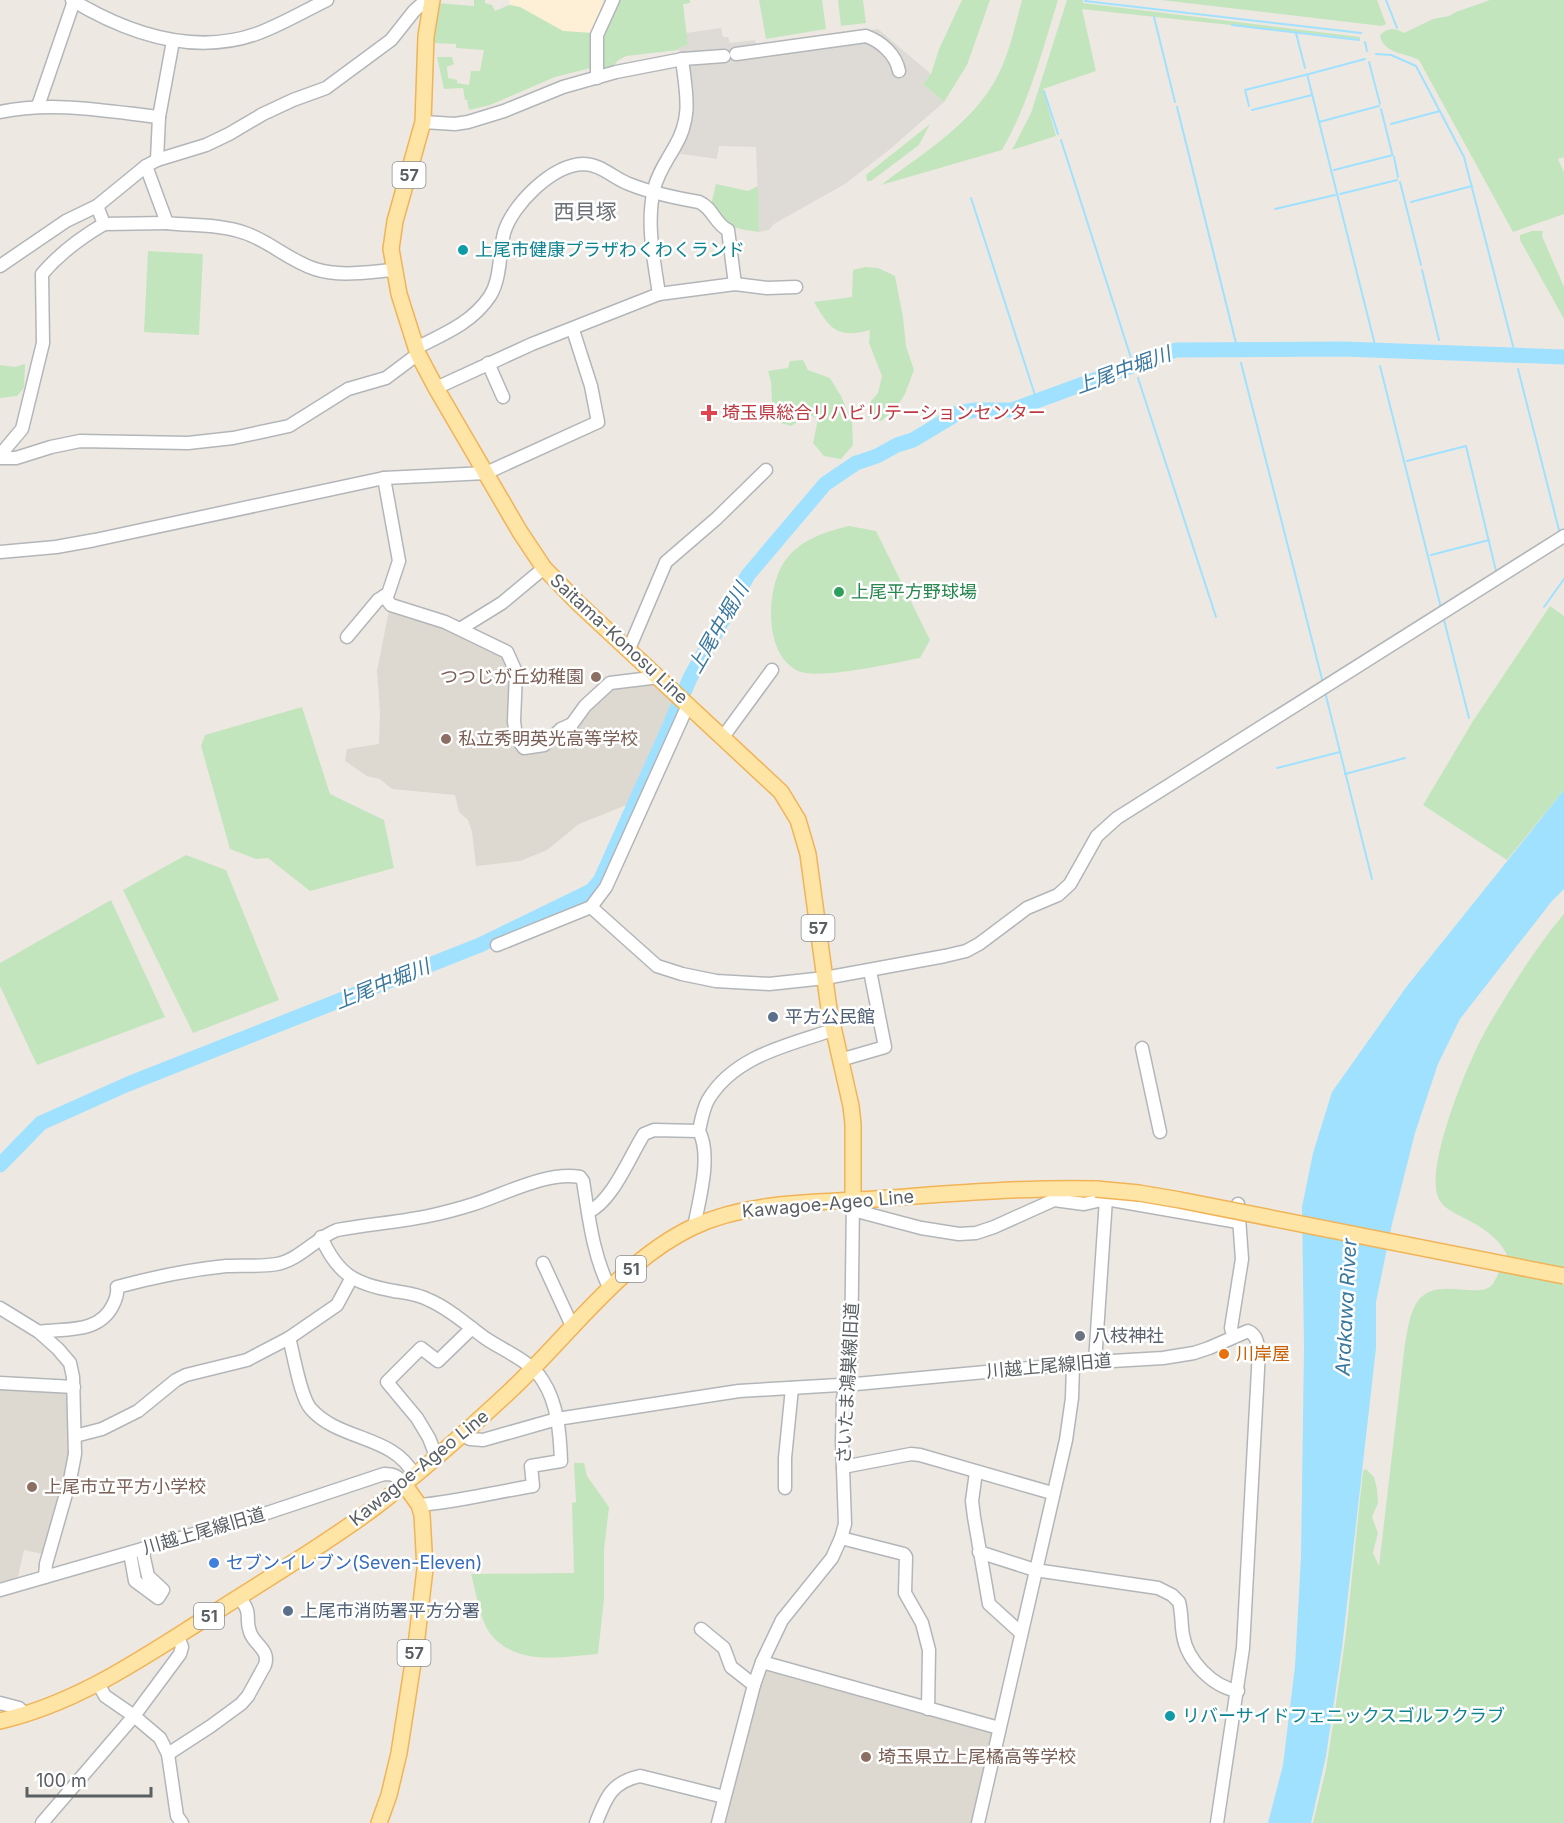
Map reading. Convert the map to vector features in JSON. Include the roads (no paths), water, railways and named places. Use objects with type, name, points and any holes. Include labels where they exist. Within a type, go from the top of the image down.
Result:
[{"type":"main road","name":"Saitama-Konosu Line","points":[[432,0],[426,36],[423,122],[395,221],[391,249],[393,270],[417,351],[524,539],[544,568],[566,592],[781,792],[798,820],[808,854],[833,1030],[851,1106],[853,1205]]},
{"type":"main road","name":"Kawagoe-Ageo Line","points":[[0,1721],[27,1715],[99,1685],[336,1534],[409,1480],[462,1435],[532,1370],[610,1289],[646,1256],[694,1227],[718,1217],[752,1209],[799,1203],[853,1205],[1020,1189],[1170,1198],[1564,1276]]},
{"type":"main road","name":"57","points":[[379,1823],[394,1777],[425,1569],[424,1522],[409,1480]]},
{"type":"street","points":[[38,106],[73,1],[144,35],[173,41],[221,43],[255,34],[327,0]]},
{"type":"street","points":[[0,266],[66,221],[97,206],[152,163],[206,145],[263,114],[326,88],[391,40],[423,2],[432,0]]},
{"type":"street","points":[[597,78],[597,35],[612,0]]},
{"type":"street","points":[[423,122],[455,124],[484,119],[563,87],[622,70],[866,36],[874,39],[897,59],[899,72]]},
{"type":"street","points":[[167,223],[152,163],[173,41]]},
{"type":"street","points":[[659,294],[652,244],[654,191],[663,164],[679,137],[688,108],[682,60]]},
{"type":"street","points":[[0,112],[38,106],[69,107],[159,117]]},
{"type":"street","points":[[0,457],[16,458],[80,441],[188,443],[233,438],[289,426],[348,389],[386,378],[417,351],[456,328],[482,305],[493,290],[508,222],[516,209],[533,190],[560,171],[583,164],[593,165],[627,184],[708,207],[717,222],[728,230],[735,284]]},
{"type":"street","points":[[97,206],[104,224]]},
{"type":"street","points":[[0,457],[22,429],[43,343],[42,274],[57,257],[82,237],[104,224],[167,223],[220,228],[245,233],[300,262],[323,271],[351,273],[393,270]]},
{"type":"street","points":[[436,388],[532,344],[573,330],[659,294],[735,284],[767,288],[796,287]]},
{"type":"street","points":[[0,552],[56,547],[96,540],[384,478],[486,473],[597,423],[591,386],[573,330]]},
{"type":"street","points":[[488,363],[503,396]]},
{"type":"street","points":[[628,649],[666,562],[717,518],[766,470]]},
{"type":"street","points":[[347,637],[363,616],[387,594],[399,561],[384,478]]},
{"type":"street","points":[[591,908],[657,966],[716,981],[769,984],[825,978],[966,951],[997,932],[1027,908],[1058,895],[1070,884],[1096,836],[1117,818],[1564,536]]},
{"type":"street","points":[[460,629],[502,603],[544,568]]},
{"type":"street","points":[[384,596],[391,605],[445,622],[507,652],[516,672],[514,721],[516,737],[525,748],[544,745],[561,729],[572,724],[585,706],[610,683],[659,677]]},
{"type":"street","points":[[723,737],[772,670]]},
{"type":"street","points":[[497,945],[591,908],[606,888],[683,700]]},
{"type":"street","points":[[840,1060],[885,1047],[870,970]]},
{"type":"street","points":[[694,1227],[704,1155],[703,1138],[699,1131],[708,1100],[724,1081],[744,1064],[764,1053],[833,1030]]},
{"type":"street","points":[[1142,1048],[1160,1132]]},
{"type":"street","points":[[588,1212],[596,1209],[609,1195],[644,1134],[654,1130],[699,1131]]},
{"type":"street","points":[[39,1332],[94,1325],[110,1311],[118,1293],[117,1287],[172,1272],[225,1266],[276,1265],[337,1230],[436,1215],[529,1184],[558,1177],[580,1177],[602,1274],[610,1289]]},
{"type":"street","points":[[1095,1362],[1101,1194]]},
{"type":"street","points":[[853,1205],[921,1228],[969,1234],[1003,1224],[1054,1200],[1084,1204],[1101,1194],[1238,1222]]},
{"type":"street","points":[[1234,1336],[1231,1328],[1242,1259],[1238,1204]]},
{"type":"street","name":"さいたま鴻巣線旧道","points":[[718,1823],[762,1662],[782,1620],[822,1572],[841,1538],[845,1512],[843,1398],[851,1349],[853,1205]]},
{"type":"street","points":[[321,1238],[337,1263],[351,1279],[429,1300],[506,1350],[543,1381],[557,1419],[561,1461],[531,1466],[533,1486],[500,1491],[457,1502],[419,1505]]},
{"type":"street","points":[[543,1263],[573,1328]]},
{"type":"street","points":[[75,1436],[102,1429],[138,1411],[176,1380],[186,1375],[247,1360],[289,1338],[337,1305],[351,1279]]},
{"type":"street","points":[[0,1308],[39,1332],[58,1348],[70,1364],[74,1387],[73,1466],[46,1564],[45,1577]]},
{"type":"street","points":[[436,1456],[417,1418],[387,1382],[421,1348],[438,1361],[472,1328]]},
{"type":"street","name":"川越上尾線旧道","points":[[557,1419],[722,1393],[1163,1358],[1191,1354],[1248,1331],[1257,1339],[1259,1367],[1246,1611],[1238,1691]]},
{"type":"street","points":[[289,1338],[303,1393],[311,1410],[329,1423],[400,1457],[408,1463],[409,1480]]},
{"type":"street","points":[[978,1823],[1066,1440],[1072,1398],[1073,1364]]},
{"type":"street","points":[[0,1383],[74,1387]]},
{"type":"street","points":[[785,1488],[785,1458],[792,1388]]},
{"type":"street","points":[[462,1435],[470,1439],[483,1440],[557,1419]]},
{"type":"street","points":[[843,1467],[911,1454],[1052,1493]]},
{"type":"street","points":[[976,1472],[972,1501],[989,1604],[1021,1633]]},
{"type":"street","name":"川越上尾線旧道","points":[[0,1590],[307,1501],[384,1474],[393,1474],[409,1480]]},
{"type":"street","points":[[841,1538],[904,1554],[906,1557],[905,1593],[922,1623],[929,1650],[928,1709]]},
{"type":"street","points":[[979,1552],[1035,1570],[1158,1588],[1172,1595],[1179,1602],[1182,1611],[1183,1635],[1198,1666],[1217,1684],[1238,1691],[1217,1823]]},
{"type":"street","points":[[168,1754],[241,1704],[265,1665],[267,1660],[265,1651],[249,1631],[249,1611],[239,1597]]},
{"type":"street","points":[[701,1629],[724,1648],[731,1667],[754,1685]]},
{"type":"street","points":[[42,1823],[134,1716],[180,1654],[182,1647],[178,1636]]},
{"type":"street","points":[[762,1662],[999,1728]]},
{"type":"street","points":[[99,1685],[105,1696],[134,1716],[159,1738],[168,1754],[177,1816],[182,1823]]},
{"type":"street","points":[[0,1703],[19,1708],[27,1715]]},
{"type":"street","points":[[596,1823],[611,1792],[627,1779],[640,1776],[724,1797]]},
{"type":"water","name":"Arakawa River","points":[[1564,790],[1564,889],[1552,901],[1460,1019],[1438,1064],[1415,1133],[1392,1224],[1376,1302],[1376,1348],[1342,1648],[1326,1756],[1311,1823],[1268,1823],[1283,1765],[1295,1666],[1301,1557],[1304,1348],[1302,1207],[1313,1153],[1332,1092],[1407,986]]},
{"type":"waterway","points":[[1386,0],[1397,28]]},
{"type":"waterway","points":[[1085,1],[1361,33]]},
{"type":"waterway","points":[[1154,17],[1175,102]]},
{"type":"waterway","points":[[1232,25],[1359,40]]},
{"type":"waterway","points":[[1296,33],[1305,68]]},
{"type":"waterway","points":[[1365,42],[1367,51]]},
{"type":"waterway","points":[[1376,54],[1391,55],[1416,66],[1464,157],[1514,350]]},
{"type":"waterway","points":[[1309,74],[1365,59]]},
{"type":"waterway","points":[[1369,62],[1380,104]]},
{"type":"waterway","points":[[1307,74],[1375,345]]},
{"type":"waterway","points":[[1249,106],[1245,90],[1305,75]]},
{"type":"waterway","points":[[1044,91],[1058,134]]},
{"type":"waterway","points":[[1252,110],[1312,95]]},
{"type":"waterway","points":[[1319,122],[1379,106]]},
{"type":"waterway","points":[[1177,107],[1236,343]]},
{"type":"waterway","points":[[1381,109],[1392,153]]},
{"type":"waterway","points":[[1391,124],[1440,111]]},
{"type":"waterway","points":[[1061,140],[1131,358]]},
{"type":"waterway","points":[[1334,170],[1393,155]]},
{"type":"waterway","points":[[1394,157],[1398,177]]},
{"type":"waterway","points":[[1340,194],[1397,180]]},
{"type":"waterway","points":[[1400,182],[1421,265]]},
{"type":"waterway","points":[[1411,202],[1472,186]]},
{"type":"waterway","points":[[1275,209],[1335,195]]},
{"type":"waterway","points":[[971,198],[1035,395]]},
{"type":"waterway","points":[[1422,270],[1439,340]]},
{"type":"waterway","name":"上尾中堀川","points":[[0,1165],[41,1123],[128,1084],[480,945],[591,891],[600,881],[690,678],[748,575],[825,484],[856,463],[913,440],[958,413],[975,410],[1012,410],[1176,350],[1343,349],[1564,357]]},
{"type":"waterway","points":[[1241,363],[1323,683]]},
{"type":"waterway","points":[[1380,366],[1441,608]]},
{"type":"waterway","points":[[1518,369],[1560,534]]},
{"type":"waterway","points":[[1138,378],[1216,617]]},
{"type":"waterway","points":[[1407,461],[1466,446],[1496,571]]},
{"type":"waterway","points":[[1431,555],[1489,540]]},
{"type":"waterway","points":[[1544,607],[1564,579]]},
{"type":"waterway","points":[[1443,616],[1469,718]]},
{"type":"waterway","points":[[1325,692],[1372,879]]},
{"type":"waterway","points":[[1277,768],[1340,752]]},
{"type":"waterway","points":[[1345,774],[1405,758]]},
{"type":"place","name":"上尾市健康プラザわくわくランド","points":[[463,250]]},
{"type":"place","name":"埼玉県総合リハビリテーションセンター","points":[[709,413]]},
{"type":"place","name":"上尾平方野球場","points":[[839,592]]},
{"type":"place","name":"つつじが丘幼稚園","points":[[596,677]]},
{"type":"place","name":"私立秀明英光高等学校","points":[[446,739]]},
{"type":"place","name":"平方公民館","points":[[773,1017]]},
{"type":"place","name":"八枝神社","points":[[1080,1336]]},
{"type":"place","name":"川岸屋","points":[[1224,1354]]},
{"type":"place","name":"上尾市立平方小学校","points":[[32,1487]]},
{"type":"place","name":"セブンイレブン(Seven-Eleven)","points":[[214,1563]]},
{"type":"place","name":"上尾市消防署平方分署","points":[[288,1611]]},
{"type":"place","name":"リバーサイドフェニックスゴルフクラブ","points":[[1170,1716]]},
{"type":"place","name":"埼玉県立上尾橘高等学校","points":[[866,1757]]},
{"type":"district","name":"西貝塚","points":[[585,212]]}]
